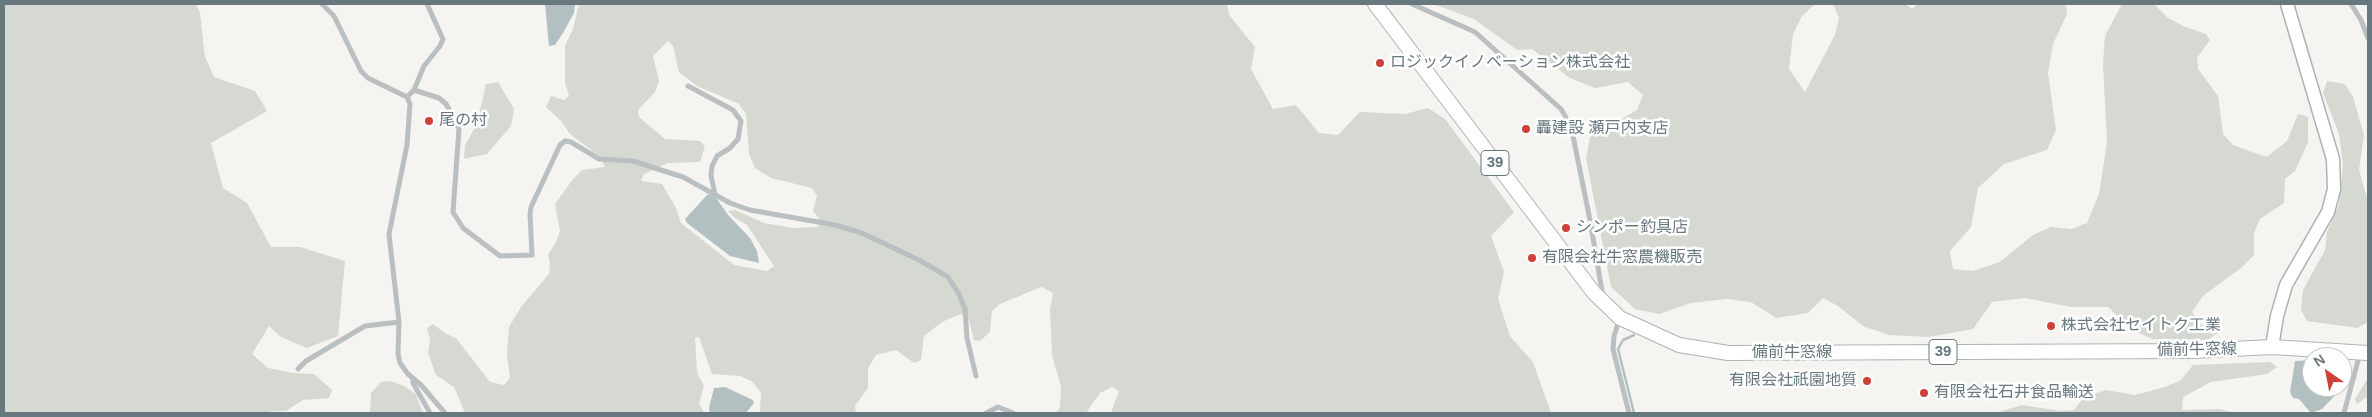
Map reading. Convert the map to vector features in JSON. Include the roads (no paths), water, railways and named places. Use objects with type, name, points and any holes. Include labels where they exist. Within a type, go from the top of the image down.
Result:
[{"type":"main road","name":"備前牛窓線","points":[[1376,4],[1583,280],[1604,305],[1620,318],[1679,345],[1728,353],[2193,351],[2272,347],[2364,352]]},
{"type":"street","points":[[322,4],[334,16],[361,71],[368,78],[407,97],[410,104],[407,145],[390,234],[399,322],[400,363],[445,413]]},
{"type":"street","points":[[407,97],[414,90],[424,66],[440,46],[442,39],[427,4]]},
{"type":"street","points":[[1412,4],[1475,32],[1561,109],[1571,126],[1590,220],[1604,305]]},
{"type":"street","points":[[2272,347],[2277,316],[2286,285],[2328,212],[2334,189],[2333,159],[2287,4]]},
{"type":"street","points":[[2351,4],[2361,20],[2368,38]]},
{"type":"street","points":[[688,86],[733,110],[741,120],[738,139],[730,148],[717,156],[712,166],[711,176],[716,194]]},
{"type":"street","points":[[414,90],[439,98],[446,104],[455,120],[459,129],[453,212],[463,228],[500,256],[532,255],[530,214],[532,207],[560,145],[565,142],[571,142],[599,159],[625,159],[683,177],[730,203],[750,210],[835,225],[862,233],[894,246],[948,278],[960,294],[965,309],[967,338],[976,376]]},
{"type":"street","points":[[1620,318],[1614,336],[1613,349],[1629,413]]},
{"type":"street","points":[[298,369],[306,360],[357,333],[365,326],[399,322]]},
{"type":"street","points":[[2344,413],[2364,352]]},
{"type":"street","points":[[413,379],[413,383],[430,413]]},
{"type":"street","points":[[986,413],[998,407],[1013,413]]},
{"type":"waterway","points":[[1634,335],[1623,340],[1618,349],[1634,413]]},
{"type":"place","name":"ロジックイノベーション株式会社","points":[[1380,63]]},
{"type":"place","name":"尾の村","points":[[429,121]]},
{"type":"place","name":"轟建設 瀬戸内支店","points":[[1526,129]]},
{"type":"place","name":"シンポー釣具店","points":[[1566,228]]},
{"type":"place","name":"有限会社牛窓農機販売","points":[[1532,258]]},
{"type":"place","name":"株式会社セイトク工業","points":[[2051,326]]},
{"type":"place","name":"有限会社祇園地質","points":[[1867,381]]},
{"type":"place","name":"有限会社石井食品輸送","points":[[1924,393]]}]
